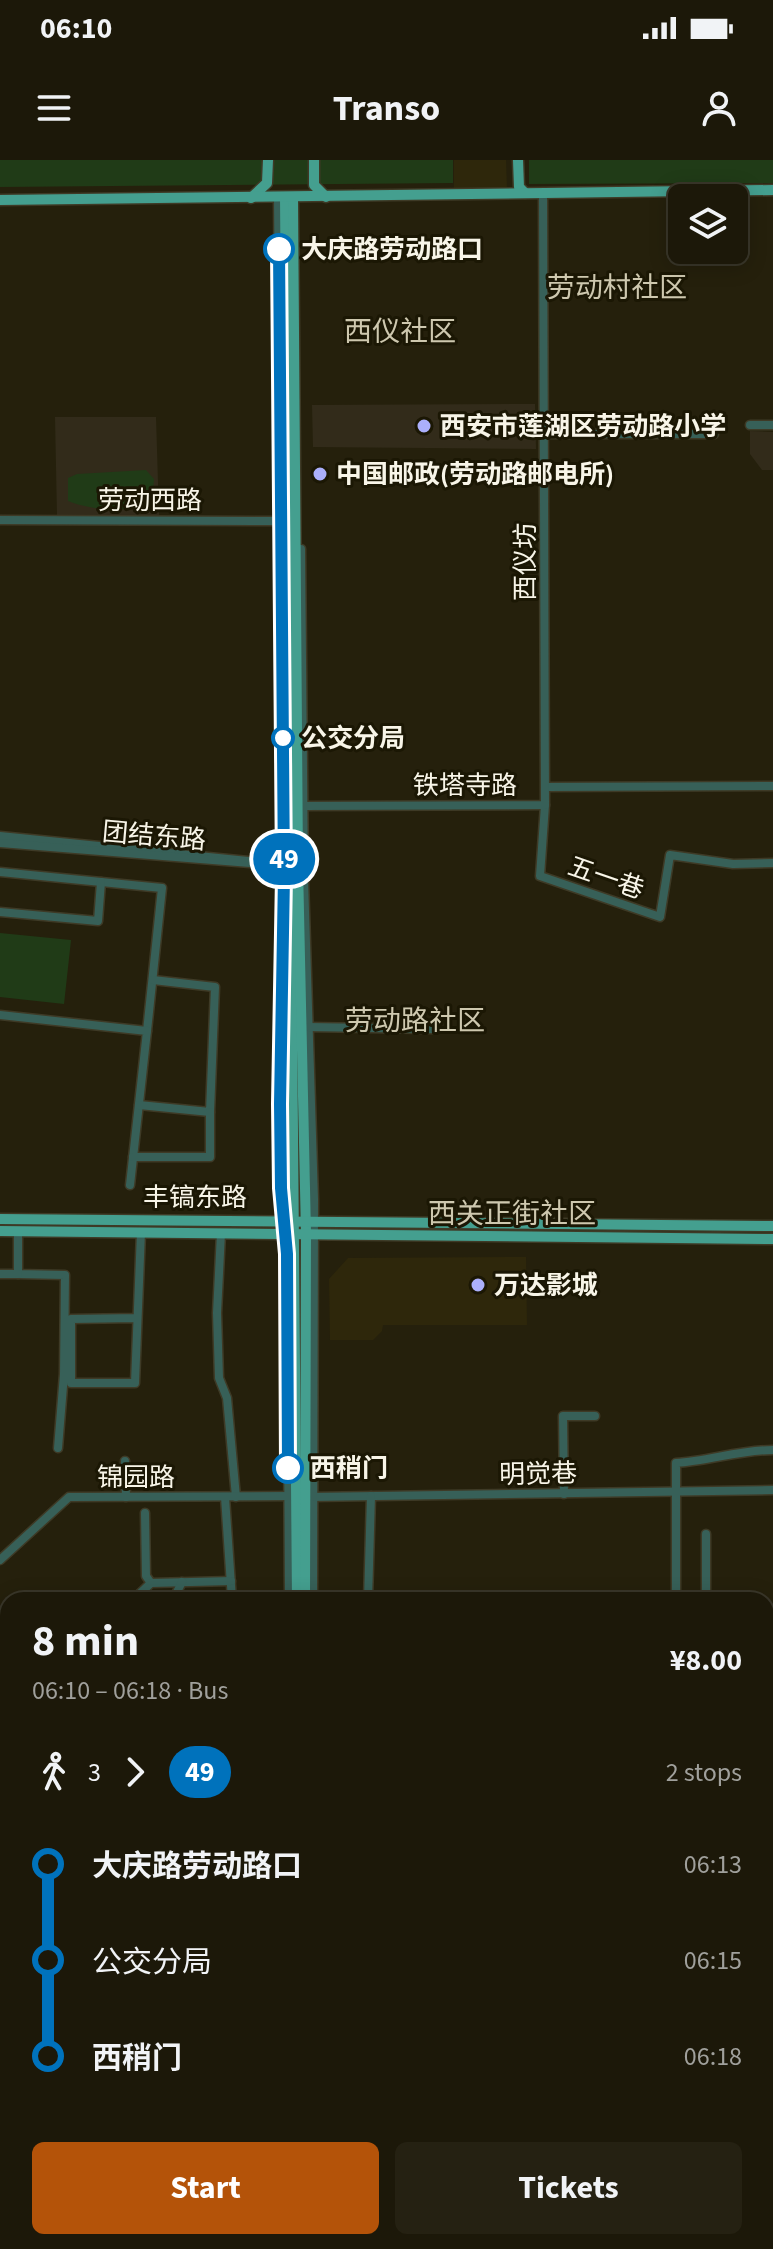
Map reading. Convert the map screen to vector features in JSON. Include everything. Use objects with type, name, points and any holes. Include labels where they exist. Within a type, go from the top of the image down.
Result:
[{"type":"main road","points":[[251,198],[267,183],[268,160]]},
{"type":"main road","points":[[314,160],[314,185],[326,197]]},
{"type":"main road","points":[[507,193],[512,189],[516,160]]},
{"type":"main road","points":[[516,160],[519,187],[525,193]]},
{"type":"main road","points":[[0,200],[773,190]]},
{"type":"main road","points":[[288,198],[300,1233],[297,1592]]},
{"type":"main road","name":"丰镐东路","points":[[0,1219],[299,1219],[773,1226]]},
{"type":"main road","name":"丰镐东路","points":[[0,1231],[773,1239]]},
{"type":"main road","points":[[300,1496],[305,1592]]},
{"type":"street","name":"西仪坊","points":[[543,193],[546,787]]},
{"type":"street","points":[[750,425],[773,425]]},
{"type":"street","points":[[544,434],[714,434]]},
{"type":"street","name":"劳动西路","points":[[0,520],[291,521]]},
{"type":"street","name":"铁塔寺路","points":[[294,806],[545,805],[546,787],[773,786]]},
{"type":"street","name":"五一巷","points":[[545,805],[540,876],[660,917],[670,855],[733,864],[773,863]]},
{"type":"street","points":[[0,836],[271,861],[294,866],[308,1027],[299,1219],[300,1496],[290,1592]]},
{"type":"street","name":"团结东路","points":[[0,843],[294,866]]},
{"type":"street","points":[[0,872],[162,888],[130,1185]]},
{"type":"street","points":[[0,912],[98,921],[101,882]]},
{"type":"street","points":[[133,1157],[210,1157],[215,987],[153,980]]},
{"type":"street","points":[[0,1015],[147,1031]]},
{"type":"street","points":[[308,1027],[433,1029]]},
{"type":"street","points":[[139,1105],[210,1112]]},
{"type":"street","points":[[18,1231],[18,1274]]},
{"type":"street","points":[[137,1318],[71,1319],[71,1383],[135,1383],[141,1232]]},
{"type":"street","points":[[221,1233],[217,1313],[219,1378],[227,1398],[236,1497]]},
{"type":"street","points":[[0,1274],[65,1275],[64,1374],[58,1448]]},
{"type":"street","points":[[564,1494],[563,1416],[595,1416]]},
{"type":"street","points":[[676,1592],[676,1463],[708,1461],[742,1450],[773,1450]]},
{"type":"street","points":[[125,1461],[126,1497]]},
{"type":"street","name":"明觉巷","points":[[300,1496],[773,1490]]},
{"type":"street","points":[[300,1496],[312,1592]]},
{"type":"street","name":"锦园路","points":[[0,1560],[69,1497],[300,1496]]},
{"type":"street","points":[[368,1592],[371,1496]]},
{"type":"street","points":[[225,1497],[232,1592]]},
{"type":"street","points":[[145,1513],[146,1576],[151,1583]]},
{"type":"street","points":[[706,1534],[706,1592]]},
{"type":"street","points":[[141,1592],[151,1583],[231,1581]]},
{"type":"street","points":[[177,1592],[182,1582]]},
{"type":"street","points":[[0,1898],[0,1911]]},
{"type":"shaded area","points":[[454,160],[506,160],[507,190],[454,191]]},
{"type":"shaded area","name":"西安市莲湖区劳动路小学","points":[[535,404],[536,449],[313,447],[312,405]]},
{"type":"shaded area","points":[[55,417],[156,417],[159,515],[57,515]]},
{"type":"shaded area","points":[[750,431],[773,432],[773,470],[762,470],[750,454]]},
{"type":"shaded area","points":[[526,1257],[527,1325],[383,1325],[382,1331],[373,1340],[330,1340],[329,1279],[348,1258]]},
{"type":"green space","points":[[0,160],[453,160],[453,183],[0,187]]},
{"type":"green space","points":[[529,160],[773,160],[773,183],[529,184]]},
{"type":"green space","points":[[146,470],[154,479],[152,504],[110,509],[68,501],[68,478],[77,474]]},
{"type":"green space","points":[[0,933],[71,940],[64,1004],[0,997]]},
{"type":"bus line","name":"49","points":[[279,249],[284,876],[280,1104],[281,1188],[287,1254],[288,1468]]},
{"type":"place","name":"大庆路劳动路口","points":[[279,249]]},
{"type":"place","name":"西安市莲湖区劳动路小学","points":[[424,426]]},
{"type":"place","name":"中国邮政(劳动路邮电所)","points":[[320,474]]},
{"type":"place","name":"公交分局","points":[[283,738]]},
{"type":"place","name":"万达影城","points":[[478,1285]]},
{"type":"place","name":"西稍门","points":[[288,1468]]},
{"type":"district","name":"劳动村社区","points":[[617,288]]},
{"type":"district","name":"西仪社区","points":[[400,332]]},
{"type":"district","name":"劳动路社区","points":[[415,1021]]},
{"type":"district","name":"西关正街社区","points":[[512,1214]]}]
